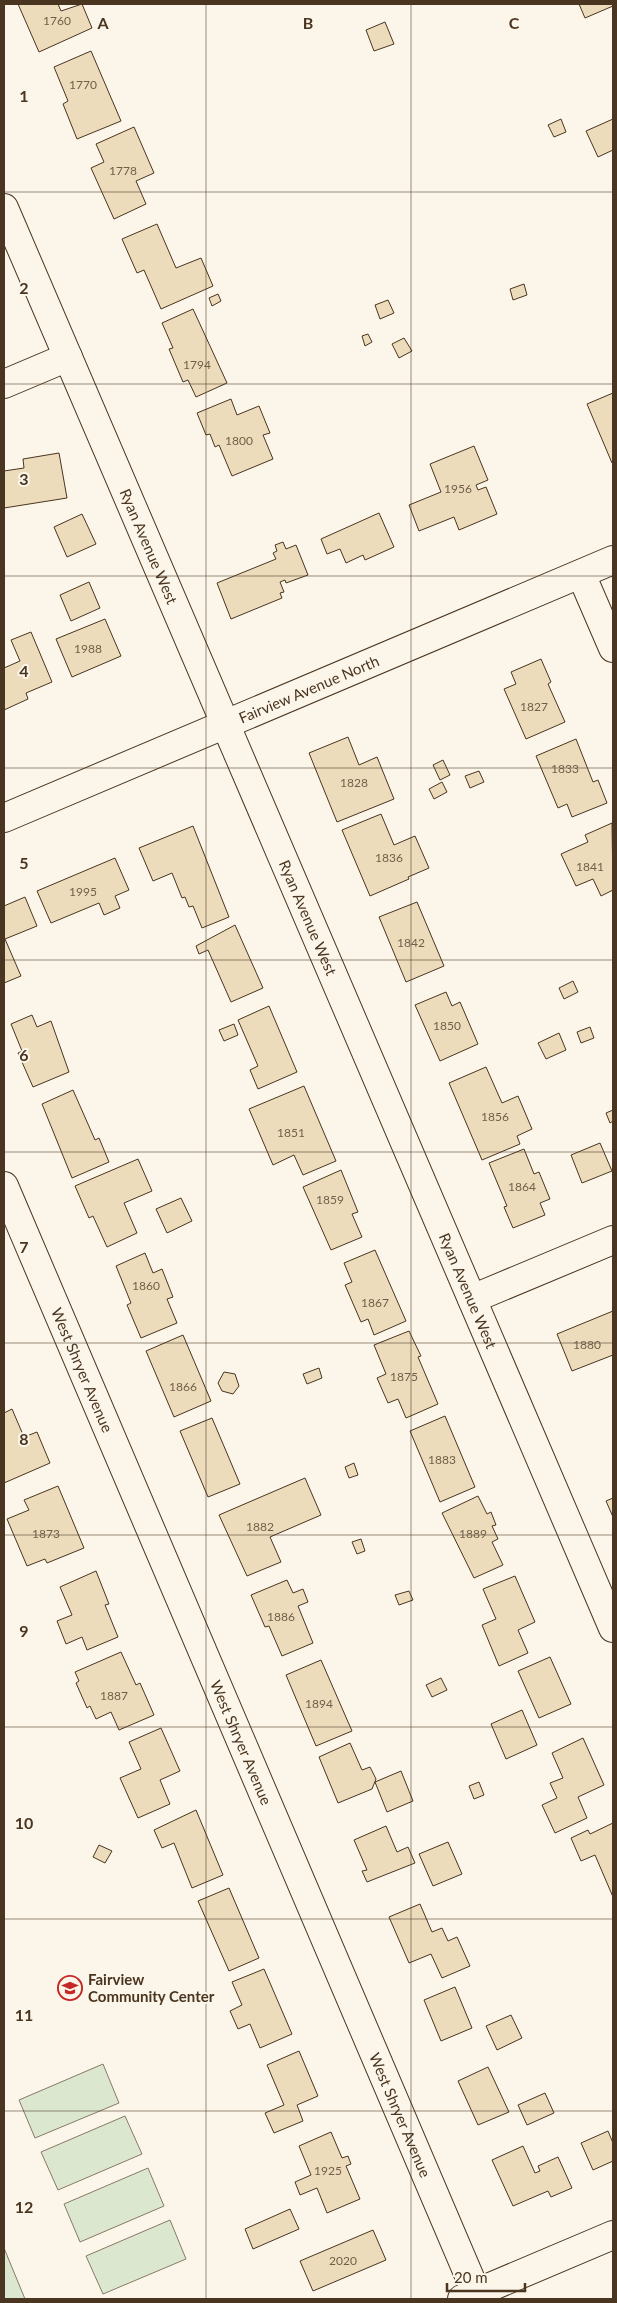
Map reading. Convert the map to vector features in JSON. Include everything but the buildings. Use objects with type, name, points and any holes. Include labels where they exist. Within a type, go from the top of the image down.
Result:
[{"type":"street","name":"Ryan Avenue West","points":[[4,208],[472,1299],[611,1615]]},
{"type":"street","points":[[4,384],[68,357]]},
{"type":"street","name":"Fairview Avenue North","points":[[4,818],[613,560]]},
{"type":"street","points":[[581,574],[613,648]]},
{"type":"street","name":"West Shryer Avenue","points":[[4,1186],[472,2297]]},
{"type":"street","points":[[472,1299],[613,1240]]},
{"type":"street","points":[[472,2297],[613,2235]]},
{"type":"green space","points":[[103,2064],[119,2103],[35,2138],[19,2100]]},
{"type":"green space","points":[[125,2116],[142,2154],[58,2190],[41,2152]]},
{"type":"green space","points":[[148,2168],[164,2206],[80,2242],[64,2204]]},
{"type":"green space","points":[[170,2220],[186,2259],[103,2294],[86,2256]]},
{"type":"green space","points":[[4,2248],[25,2299],[4,2299]]},
{"type":"place","name":"Fairview Community Center","points":[[70,1988]]}]
